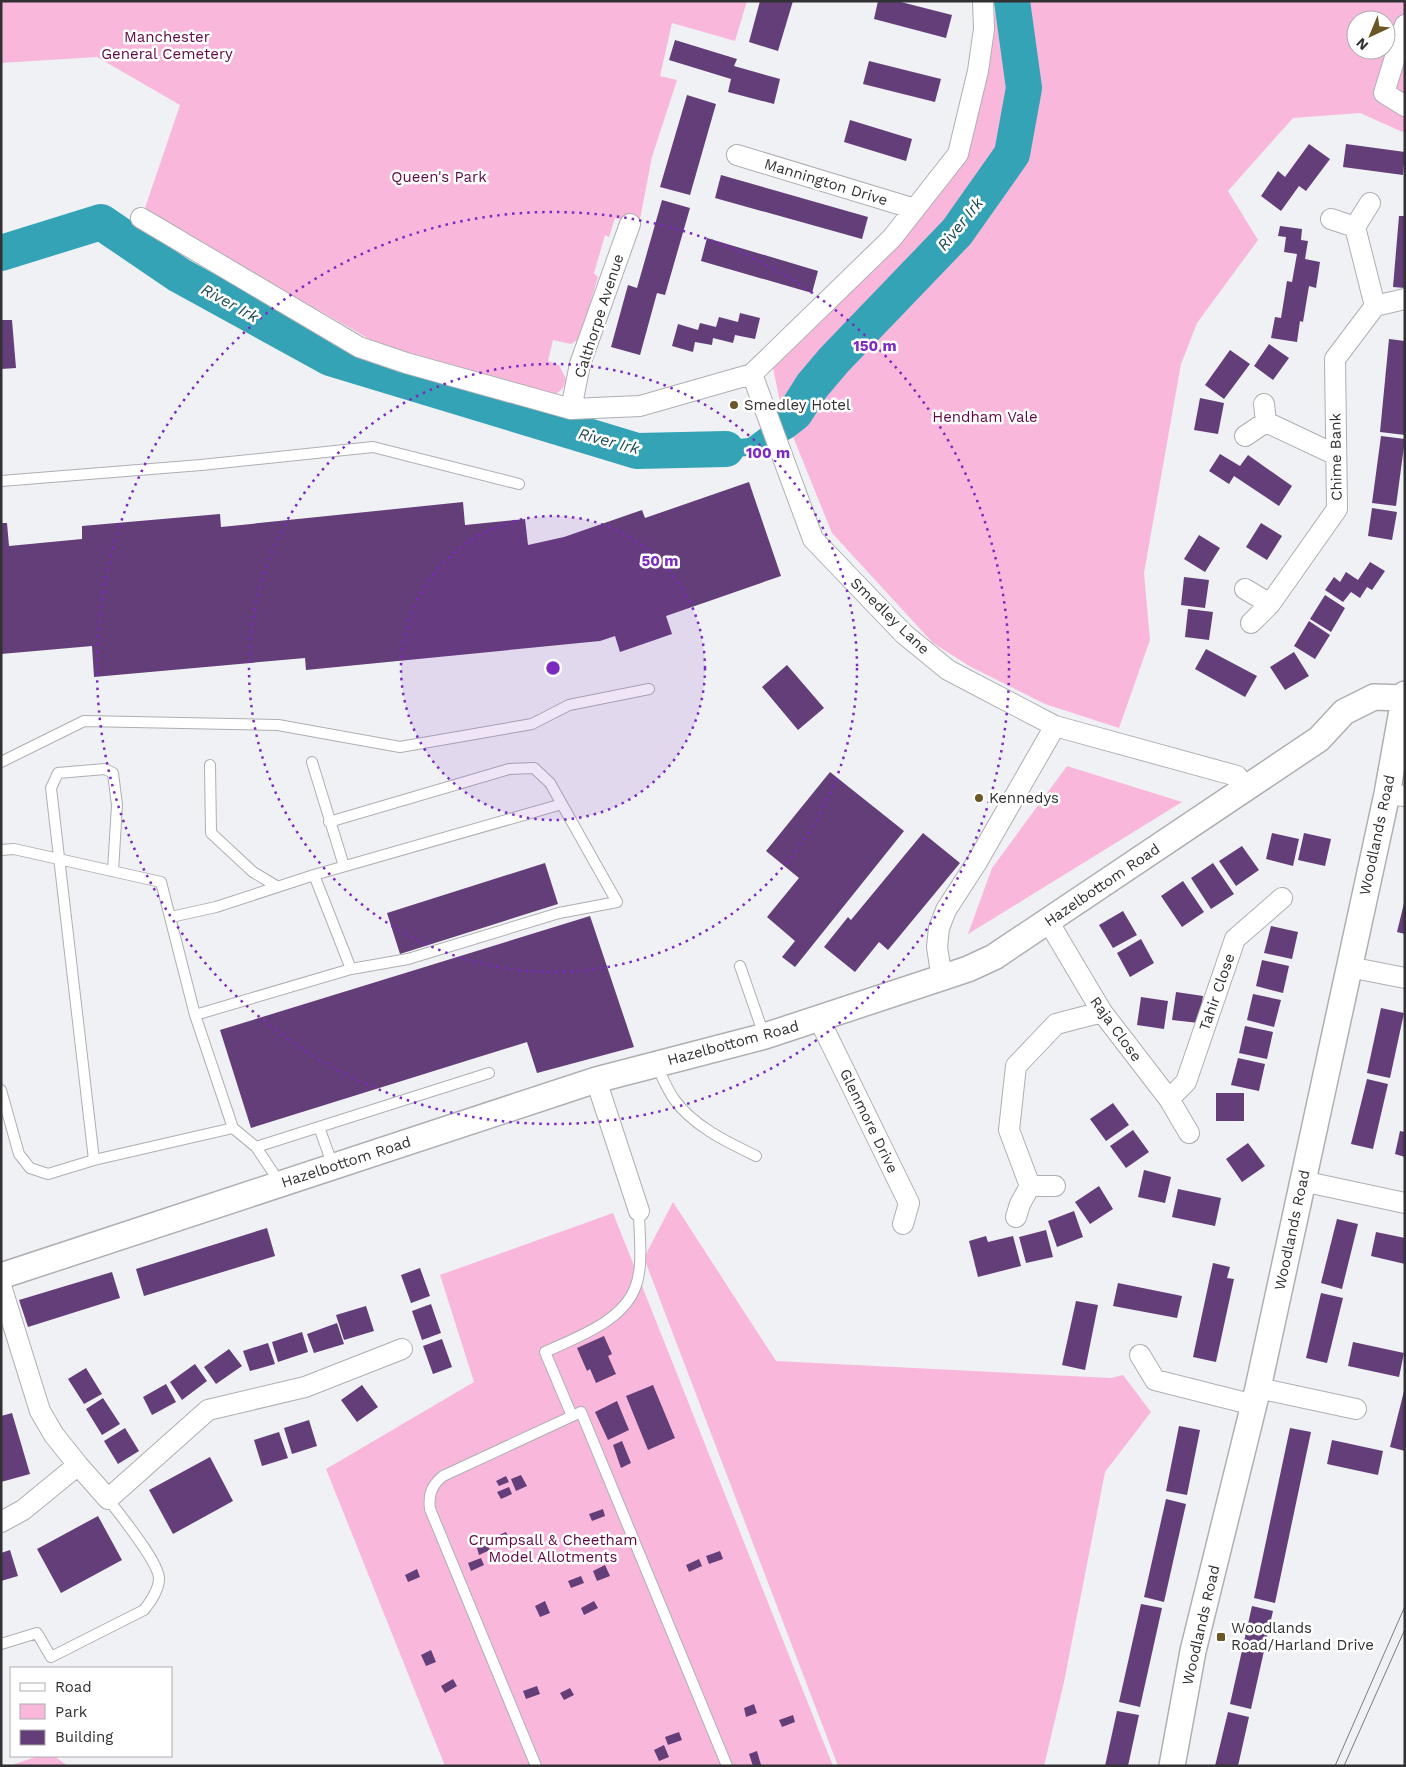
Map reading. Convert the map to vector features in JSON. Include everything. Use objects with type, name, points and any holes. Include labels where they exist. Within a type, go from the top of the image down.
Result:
[{"type":"street","points":[[141,218],[359,347],[406,363],[571,409],[640,406],[752,374],[892,238],[958,154],[978,71],[984,29],[983,1]]},
{"type":"street","points":[[1405,25],[1384,93],[1405,106]]},
{"type":"street","name":"Mannington Drive","points":[[737,155],[915,209]]},
{"type":"street","points":[[1370,203],[1355,228],[1375,306],[1405,298]]},
{"type":"street","points":[[1331,219],[1355,228]]},
{"type":"street","name":"Calthorpe Avenue","points":[[571,409],[580,364],[630,224]]},
{"type":"street","name":"Chime Bank","points":[[1251,623],[1270,604],[1337,509],[1335,359],[1375,306]]},
{"type":"street","name":"Smedley Lane","points":[[752,374],[765,415],[812,539],[904,634],[948,670],[1055,726],[1237,776],[1247,789]]},
{"type":"street","points":[[1245,436],[1265,413],[1336,455]]},
{"type":"street","points":[[1245,589],[1270,604]]},
{"type":"street","name":"Hazelbottom Road","points":[[1,1276],[596,1080],[765,1036],[942,980],[994,958],[1319,739],[1344,712],[1374,697],[1404,696]]},
{"type":"street","name":"Woodlands Road","points":[[1172,1766],[1193,1651],[1256,1396],[1349,967],[1396,795],[1404,696]]},
{"type":"street","points":[[942,980],[937,947],[939,928],[946,910],[977,862],[1055,726]]},
{"type":"street","name":"Tahir Close","points":[[1169,1099],[1186,1082],[1235,939],[1282,898]]},
{"type":"street","name":"Raja Close","points":[[1048,921],[1102,1012],[1169,1099],[1190,1133]]},
{"type":"street","points":[[1349,967],[1405,978]]},
{"type":"street","points":[[1016,1217],[1020,1204],[1030,1186],[1009,1130],[1016,1066],[1056,1024],[1102,1012]]},
{"type":"street","name":"Glenmore Drive","points":[[819,1019],[909,1203],[903,1224]]},
{"type":"street","points":[[596,1080],[639,1211]]},
{"type":"street","points":[[1302,1181],[1405,1202]]},
{"type":"street","points":[[1030,1186],[1055,1186]]},
{"type":"street","points":[[1,1286],[40,1411],[54,1435],[108,1499],[208,1410],[305,1387],[402,1349]]},
{"type":"street","points":[[1140,1355],[1155,1380],[1356,1410]]},
{"type":"street","points":[[1,1522],[23,1510],[78,1465]]},
{"type":"lane","points":[[1,481],[201,465],[373,447],[519,484]]},
{"type":"lane","points":[[1,762],[84,721],[278,725],[400,747],[532,724],[569,705],[649,689]]},
{"type":"lane","points":[[312,762],[344,866]]},
{"type":"lane","points":[[210,766],[211,833],[253,872],[278,887]]},
{"type":"lane","points":[[94,1160],[51,788],[53,780],[58,773],[105,768],[113,773],[117,805],[113,871]]},
{"type":"lane","points":[[195,1015],[351,970],[408,959],[559,914],[617,902],[550,783],[534,768],[509,769],[329,822]]},
{"type":"lane","points":[[171,916],[216,907],[344,866],[562,804]]},
{"type":"lane","points":[[1,850],[14,849],[161,882],[195,1015],[233,1128],[256,1147],[281,1184]]},
{"type":"lane","points":[[314,875],[351,970]]},
{"type":"lane","points":[[740,966],[765,1036]]},
{"type":"lane","points":[[656,1064],[674,1100],[691,1116],[706,1129],[756,1156]]},
{"type":"lane","points":[[256,1147],[489,1073]]},
{"type":"lane","points":[[1,1090],[19,1154],[30,1168],[48,1174],[94,1160],[233,1128]]},
{"type":"lane","points":[[319,1127],[333,1166]]},
{"type":"lane","points":[[572,1416],[545,1352],[597,1329],[620,1309],[635,1289],[639,1267],[639,1211]]},
{"type":"lane","points":[[536,1766],[428,1500],[430,1491],[443,1476],[581,1412],[727,1766]]},
{"type":"lane","points":[[1,1644],[37,1633],[51,1657],[144,1610],[154,1597],[159,1579],[155,1565],[108,1499]]},
{"type":"green space","name":"Queen's Park","points":[[1,1],[747,1],[735,41],[672,23],[660,76],[677,80],[652,157],[639,224],[615,218],[609,237],[605,235],[594,273],[598,277],[580,338],[571,344],[553,340],[548,361],[559,365],[566,379],[563,388],[553,397],[394,353],[144,211],[180,105],[97,57],[1,63]]},
{"type":"green space","name":"Hendham Vale","points":[[996,1],[1405,1],[1405,133],[1360,113],[1293,118],[1228,191],[1258,240],[1197,323],[1181,364],[1144,573],[1150,640],[1119,728],[1045,704],[971,667],[933,643],[832,533],[781,407],[773,368],[896,246],[968,156],[991,51]]},
{"type":"green space","points":[[1067,766],[1182,802],[968,934],[992,868]]},
{"type":"green space","points":[[673,1202],[776,1361],[1111,1378],[1123,1375],[1151,1412],[1105,1472],[1064,1682],[1044,1766],[838,1766],[644,1258]]},
{"type":"green space","name":"Crumpsall & Cheetham Model Allotments","points":[[613,1213],[833,1766],[445,1766],[326,1469],[474,1382],[440,1275]]},
{"type":"green space","points":[[35,1757],[55,1757],[68,1766],[9,1766]]},
{"type":"water","points":[[806,378],[819,393],[798,427],[756,455],[675,464],[676,446],[748,438],[793,404]]},
{"type":"building","points":[[760,1],[793,1],[778,51],[749,42]]},
{"type":"building","points":[[878,1],[897,1],[952,15],[946,38],[874,19]]},
{"type":"building","points":[[675,40],[737,59],[734,66],[780,79],[774,104],[728,92],[731,79],[669,60]]},
{"type":"building","points":[[869,61],[941,79],[935,102],[863,84]]},
{"type":"building","points":[[687,95],[716,104],[690,195],[660,187]]},
{"type":"building","points":[[850,120],[912,139],[906,161],[844,142]]},
{"type":"building","points":[[1309,144],[1330,159],[1306,191],[1299,186],[1281,211],[1261,196],[1278,171],[1285,177]]},
{"type":"building","points":[[1346,144],[1405,152],[1403,175],[1343,167]]},
{"type":"building","points":[[721,175],[868,217],[862,239],[715,198]]},
{"type":"building","points":[[662,200],[690,208],[665,295],[657,293],[640,355],[611,347],[628,285],[637,288]]},
{"type":"building","points":[[1399,216],[1405,216],[1405,288],[1393,287]]},
{"type":"building","points":[[1280,226],[1302,229],[1301,240],[1308,241],[1305,259],[1320,262],[1316,288],[1309,286],[1303,322],[1300,321],[1297,342],[1271,338],[1275,317],[1281,318],[1287,281],[1292,282],[1297,254],[1284,252],[1286,237],[1278,236]]},
{"type":"building","points":[[707,238],[818,271],[812,293],[701,261]]},
{"type":"building","points":[[740,313],[760,318],[755,339],[735,335],[733,343],[713,338],[712,345],[695,342],[693,352],[672,346],[678,324],[698,330],[700,323],[716,327],[719,317],[738,322]]},
{"type":"building","points":[[1,320],[12,320],[16,368],[1,369]]},
{"type":"building","points":[[1389,339],[1405,341],[1405,435],[1380,432]]},
{"type":"building","points":[[1269,344],[1289,358],[1273,380],[1254,366]]},
{"type":"building","points":[[1230,350],[1250,364],[1224,399],[1205,385]]},
{"type":"building","points":[[1200,398],[1224,403],[1218,434],[1194,430]]},
{"type":"building","points":[[1381,436],[1405,439],[1396,506],[1372,503]]},
{"type":"building","points":[[1220,454],[1240,466],[1248,455],[1292,486],[1279,506],[1234,476],[1229,484],[1209,471]]},
{"type":"building","points":[[749,482],[781,576],[666,616],[672,634],[620,652],[615,636],[600,641],[306,670],[305,658],[94,677],[92,646],[1,654],[1,523],[7,523],[9,546],[82,539],[82,526],[220,514],[221,527],[463,502],[465,525],[525,519],[528,545],[564,537],[642,510],[645,518]]},
{"type":"building","points":[[1372,508],[1397,512],[1392,540],[1368,536]]},
{"type":"building","points":[[1261,523],[1282,536],[1267,560],[1246,547]]},
{"type":"building","points":[[1199,535],[1220,548],[1205,572],[1184,559]]},
{"type":"building","points":[[1370,562],[1385,571],[1372,590],[1367,587],[1360,598],[1351,592],[1343,602],[1325,590],[1334,577],[1340,582],[1346,572],[1358,580]]},
{"type":"building","points":[[1184,577],[1209,580],[1205,608],[1181,605]]},
{"type":"building","points":[[1325,595],[1345,608],[1331,632],[1310,619]]},
{"type":"building","points":[[1188,609],[1213,612],[1209,640],[1185,637]]},
{"type":"building","points":[[1309,621],[1330,635],[1315,659],[1294,646]]},
{"type":"building","points":[[1206,649],[1257,676],[1245,697],[1195,669]]},
{"type":"building","points":[[1294,652],[1309,676],[1285,690],[1270,667]]},
{"type":"building","points":[[787,665],[824,708],[798,730],[762,687]]},
{"type":"building","points":[[830,772],[904,831],[795,967],[782,957],[795,941],[767,917],[799,878],[766,851]]},
{"type":"building","points":[[923,833],[960,863],[888,950],[879,942],[855,972],[824,947],[848,917],[851,920]]},
{"type":"building","points":[[1272,833],[1299,839],[1293,866],[1266,859]]},
{"type":"building","points":[[1304,833],[1331,839],[1325,866],[1298,860]]},
{"type":"building","points":[[1242,846],[1259,870],[1236,886],[1219,861]]},
{"type":"building","points":[[545,863],[558,904],[400,954],[387,913]]},
{"type":"building","points":[[1213,863],[1234,894],[1211,909],[1191,878]]},
{"type":"building","points":[[1183,881],[1204,912],[1182,927],[1161,896]]},
{"type":"building","points":[[1405,899],[1405,934],[1397,932]]},
{"type":"building","points":[[1123,911],[1137,935],[1113,948],[1099,925]]},
{"type":"building","points":[[590,916],[634,1047],[537,1073],[527,1042],[251,1128],[220,1030]]},
{"type":"building","points":[[1271,926],[1298,932],[1292,959],[1264,953]]},
{"type":"building","points":[[1141,939],[1154,963],[1130,977],[1117,953]]},
{"type":"building","points":[[1262,960],[1289,966],[1283,993],[1256,986]]},
{"type":"building","points":[[1176,992],[1203,996],[1199,1023],[1172,1020]]},
{"type":"building","points":[[1253,994],[1281,1000],[1274,1027],[1247,1020]]},
{"type":"building","points":[[1141,997],[1168,1001],[1164,1029],[1137,1025]]},
{"type":"building","points":[[1381,1008],[1404,1013],[1390,1078],[1367,1073]]},
{"type":"building","points":[[1245,1026],[1273,1032],[1267,1059],[1239,1053]]},
{"type":"building","points":[[1238,1058],[1265,1064],[1259,1091],[1231,1085]]},
{"type":"building","points":[[1367,1079],[1388,1084],[1373,1149],[1351,1144]]},
{"type":"building","points":[[1216,1093],[1244,1093],[1244,1121],[1216,1121]]},
{"type":"building","points":[[1113,1103],[1129,1125],[1106,1141],[1090,1119]]},
{"type":"building","points":[[1133,1130],[1149,1152],[1126,1168],[1110,1146]]},
{"type":"building","points":[[1400,1131],[1405,1132],[1405,1157],[1395,1154]]},
{"type":"building","points":[[1248,1143],[1265,1166],[1242,1182],[1226,1159]]},
{"type":"building","points":[[1144,1170],[1171,1177],[1165,1203],[1138,1197]]},
{"type":"building","points":[[1099,1186],[1113,1209],[1090,1224],[1075,1202]]},
{"type":"building","points":[[1178,1189],[1221,1198],[1215,1226],[1172,1217]]},
{"type":"building","points":[[1074,1211],[1083,1237],[1057,1247],[1048,1221]]},
{"type":"building","points":[[1337,1219],[1358,1224],[1342,1289],[1321,1283]]},
{"type":"building","points":[[267,1228],[275,1256],[144,1296],[136,1269]]},
{"type":"building","points":[[1046,1230],[1053,1257],[1026,1263],[1019,1237]]},
{"type":"building","points":[[1376,1232],[1405,1238],[1405,1264],[1371,1256]]},
{"type":"building","points":[[986,1236],[988,1242],[1013,1236],[1021,1266],[978,1277],[969,1241]]},
{"type":"building","points":[[1213,1263],[1230,1267],[1227,1278],[1234,1279],[1216,1362],[1193,1357]]},
{"type":"building","points":[[420,1268],[430,1296],[411,1303],[401,1275]]},
{"type":"building","points":[[112,1272],[120,1298],[28,1327],[19,1300]]},
{"type":"building","points":[[1118,1283],[1182,1296],[1177,1318],[1113,1306]]},
{"type":"building","points":[[1321,1293],[1343,1298],[1327,1363],[1306,1358]]},
{"type":"building","points":[[1076,1301],[1098,1305],[1085,1370],[1062,1365]]},
{"type":"building","points":[[431,1304],[441,1333],[422,1340],[412,1311]]},
{"type":"building","points":[[366,1306],[374,1331],[344,1340],[336,1315]]},
{"type":"building","points":[[337,1323],[344,1344],[314,1353],[307,1334]]},
{"type":"building","points":[[302,1332],[308,1352],[278,1362],[272,1342]]},
{"type":"building","points":[[604,1336],[612,1354],[608,1356],[616,1374],[596,1383],[590,1369],[587,1371],[577,1348]]},
{"type":"building","points":[[442,1339],[452,1367],[433,1374],[423,1346]]},
{"type":"building","points":[[1353,1342],[1404,1353],[1399,1377],[1348,1366]]},
{"type":"building","points":[[268,1343],[275,1364],[250,1371],[243,1351]]},
{"type":"building","points":[[229,1349],[242,1366],[216,1384],[204,1367]]},
{"type":"building","points":[[195,1364],[207,1381],[182,1400],[170,1382]]},
{"type":"building","points":[[86,1368],[102,1394],[84,1404],[68,1379]]},
{"type":"building","points":[[166,1384],[176,1402],[152,1415],[143,1397]]},
{"type":"building","points":[[362,1385],[378,1407],[357,1422],[341,1400]]},
{"type":"building","points":[[653,1385],[675,1438],[648,1450],[626,1396]]},
{"type":"building","points":[[1405,1387],[1405,1451],[1390,1447]]},
{"type":"building","points":[[103,1398],[120,1424],[102,1435],[86,1409]]},
{"type":"building","points":[[617,1401],[629,1430],[608,1440],[595,1412]]},
{"type":"building","points":[[12,1413],[30,1474],[1,1482],[1,1416]]},
{"type":"building","points":[[309,1420],[317,1446],[292,1454],[284,1428]]},
{"type":"building","points":[[1179,1426],[1200,1430],[1187,1495],[1166,1491]]},
{"type":"building","points":[[125,1428],[139,1451],[118,1464],[104,1441]]},
{"type":"building","points":[[1290,1428],[1311,1432],[1275,1603],[1254,1598]]},
{"type":"building","points":[[279,1432],[288,1458],[262,1466],[254,1440]]},
{"type":"building","points":[[1332,1440],[1383,1451],[1378,1475],[1327,1464]]},
{"type":"building","points":[[622,1441],[631,1463],[621,1468],[613,1445]]},
{"type":"building","points":[[210,1457],[233,1501],[173,1534],[149,1490]]},
{"type":"building","points":[[521,1475],[527,1486],[516,1491],[511,1479]]},
{"type":"building","points":[[506,1476],[509,1482],[499,1486],[496,1481]]},
{"type":"building","points":[[509,1487],[512,1494],[501,1499],[497,1492]]},
{"type":"building","points":[[1166,1499],[1186,1504],[1164,1602],[1144,1597]]},
{"type":"building","points":[[603,1509],[605,1516],[592,1521],[589,1514]]},
{"type":"building","points":[[98,1516],[122,1560],[61,1593],[37,1549]]},
{"type":"building","points":[[506,1532],[509,1539],[493,1546],[490,1539]]},
{"type":"building","points":[[488,1545],[490,1550],[479,1555],[477,1548]]},
{"type":"building","points":[[10,1550],[18,1576],[1,1581],[1,1553]]},
{"type":"building","points":[[720,1551],[723,1559],[709,1564],[706,1556]]},
{"type":"building","points":[[481,1558],[484,1565],[471,1571],[468,1563]]},
{"type":"building","points":[[699,1559],[702,1566],[689,1572],[686,1565]]},
{"type":"building","points":[[605,1565],[610,1576],[597,1581],[593,1571]]},
{"type":"building","points":[[417,1569],[420,1577],[408,1582],[405,1575]]},
{"type":"building","points":[[581,1576],[584,1583],[571,1588],[568,1581]]},
{"type":"building","points":[[545,1601],[550,1613],[540,1617],[535,1606]]},
{"type":"building","points":[[594,1601],[598,1608],[584,1615],[581,1608]]},
{"type":"building","points":[[1141,1604],[1162,1608],[1140,1707],[1119,1702]]},
{"type":"building","points":[[1252,1606],[1273,1611],[1251,1709],[1230,1704]]},
{"type":"building","points":[[431,1650],[436,1662],[426,1666],[421,1655]]},
{"type":"building","points":[[453,1679],[457,1686],[445,1693],[441,1686]]},
{"type":"building","points":[[537,1686],[540,1694],[526,1699],[523,1691]]},
{"type":"building","points":[[570,1688],[574,1695],[564,1700],[560,1693]]},
{"type":"building","points":[[754,1704],[757,1713],[746,1717],[744,1708]]},
{"type":"building","points":[[1117,1711],[1139,1715],[1128,1766],[1105,1766]]},
{"type":"building","points":[[1228,1712],[1249,1717],[1238,1766],[1215,1766]]},
{"type":"building","points":[[793,1715],[795,1722],[782,1727],[779,1720]]},
{"type":"building","points":[[679,1732],[682,1740],[668,1745],[665,1737]]},
{"type":"building","points":[[664,1745],[669,1757],[659,1761],[654,1750]]},
{"type":"building","points":[[757,1751],[761,1765],[753,1766],[749,1754]]},
{"type":"waterway","name":"River Irk","points":[[782,423],[795,413],[812,386],[834,360],[957,232],[1012,154],[1024,88],[1012,1]]},
{"type":"waterway","name":"River Irk","points":[[1,253],[101,222],[179,275],[330,358],[637,451],[726,449]]},
{"type":"tram line","points":[[1335,1766],[1405,1606]]},
{"type":"tram line","points":[[1344,1766],[1405,1629]]},
{"type":"place","name":"Smedley Hotel","points":[[734,405]]},
{"type":"place","name":"Kennedys","points":[[979,798]]},
{"type":"place","name":"Woodlands Road/Harland Drive","points":[[1221,1637]]},
{"type":"park label","name":"Manchester General Cemetery","points":[[167,46]]}]
